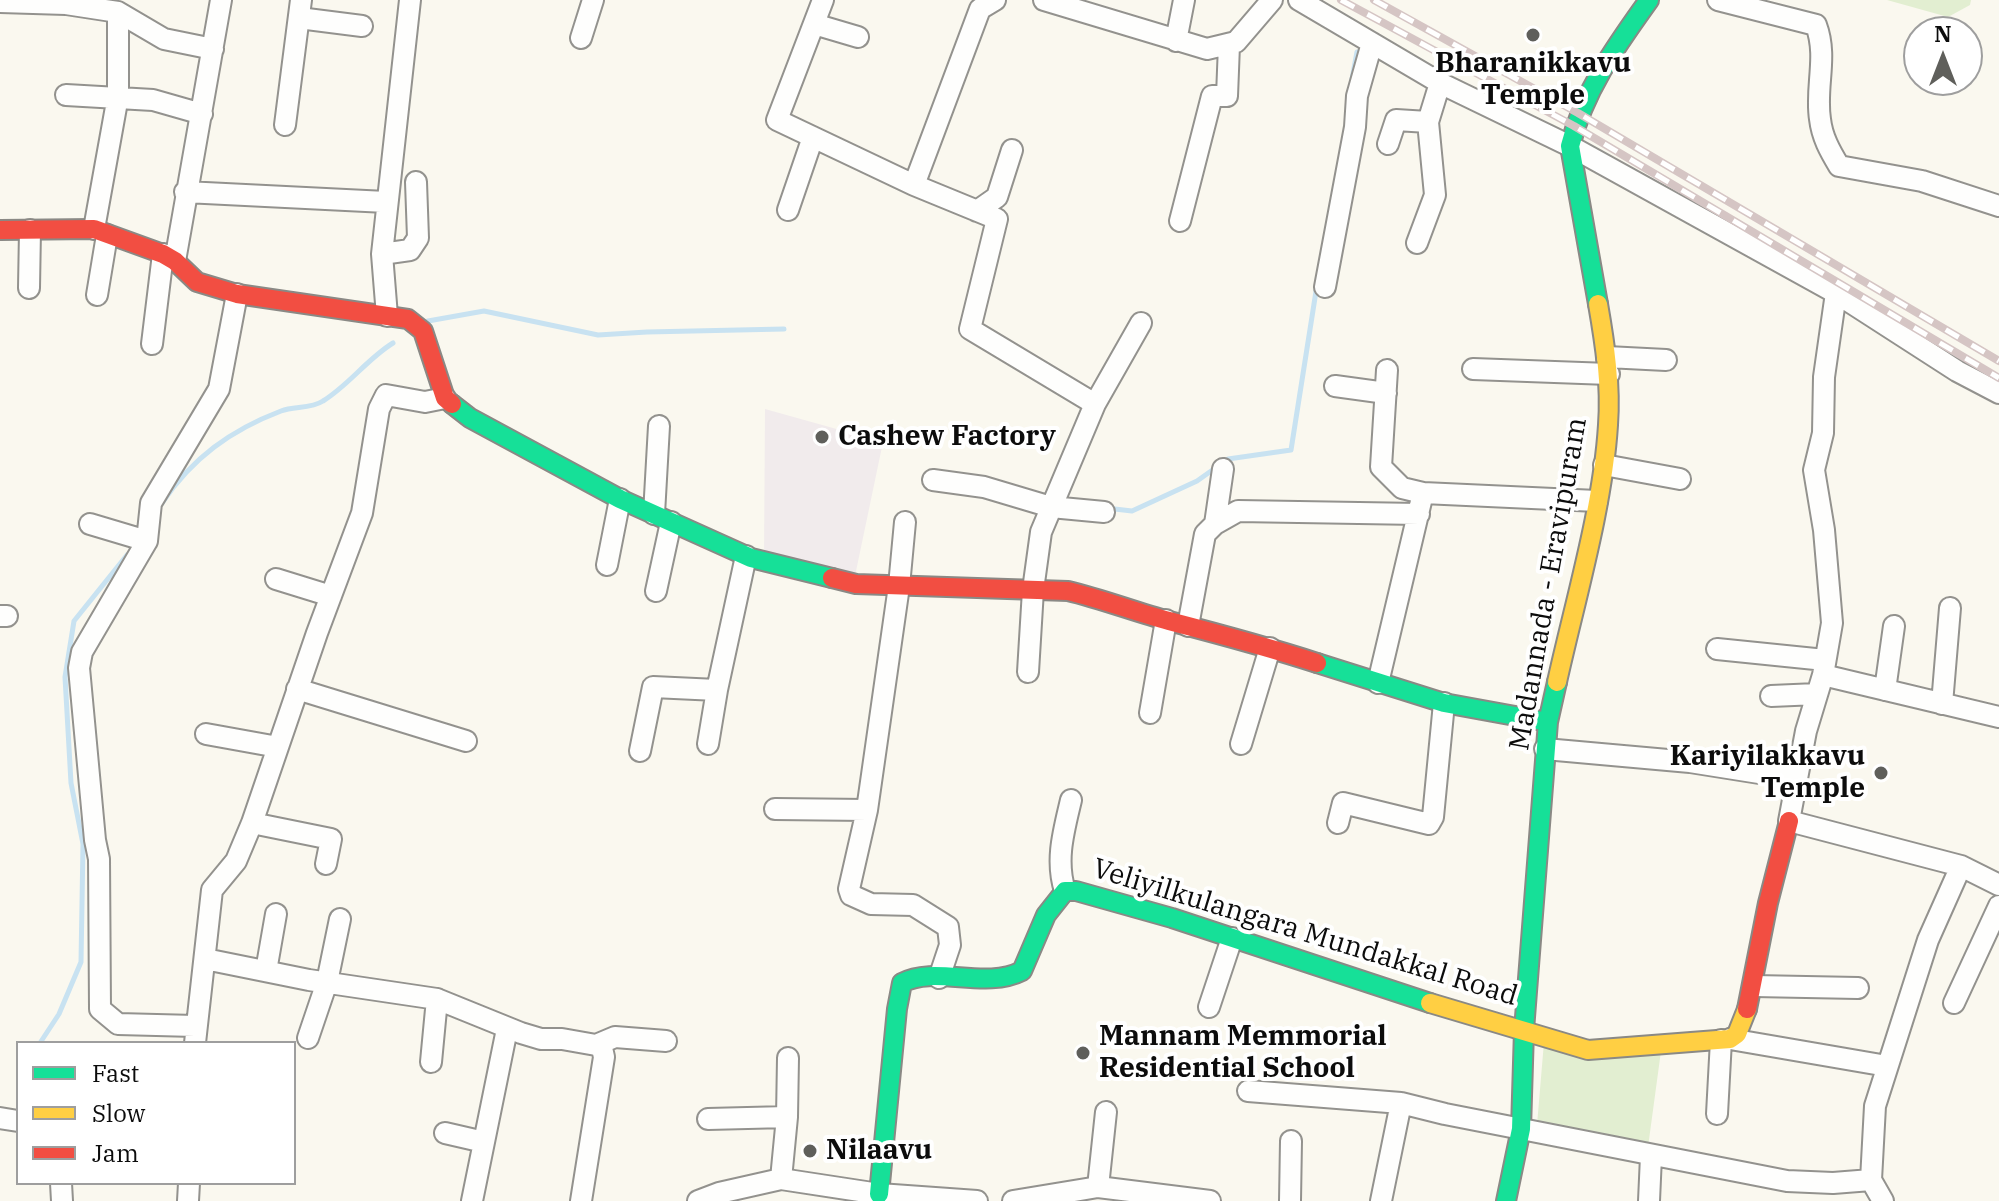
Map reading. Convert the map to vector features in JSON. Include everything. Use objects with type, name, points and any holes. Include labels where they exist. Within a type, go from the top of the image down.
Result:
[{"type":"street","points":[[152,344],[202,114],[221,0]]},
{"type":"street","points":[[387,316],[382,254],[410,0]]},
{"type":"street","points":[[581,38],[593,0]]},
{"type":"street","points":[[823,0],[777,120],[914,185],[997,219],[970,329],[1095,404]]},
{"type":"street","points":[[914,185],[980,9],[995,0]]},
{"type":"street","points":[[1044,0],[1207,49],[1236,42],[1272,0]]},
{"type":"street","points":[[1176,41],[1184,0]]},
{"type":"street","points":[[1299,0],[1440,83],[1570,146],[1836,293],[1957,371],[1999,393]]},
{"type":"street","name":"Madannada - Eravipuram","points":[[1506,1201],[1521,1129],[1524,1030],[1548,722],[1597,501],[1608,425],[1608,365],[1570,146],[1578,113],[1592,82],[1649,0]]},
{"type":"street","points":[[1718,0],[1743,3],[1816,25],[1822,42],[1820,118],[1826,145],[1839,166],[1922,181],[1999,206]]},
{"type":"street","points":[[0,2],[66,2],[118,12],[164,39],[213,49]]},
{"type":"street","points":[[285,125],[300,9],[362,26]]},
{"type":"street","points":[[97,295],[100,232],[118,96],[118,12]]},
{"type":"street","points":[[814,24],[858,37]]},
{"type":"street","points":[[1325,287],[1355,127],[1357,96],[1372,43]]},
{"type":"street","points":[[1180,221],[1212,96],[1227,96],[1229,45]]},
{"type":"street","points":[[1417,243],[1435,195],[1428,122],[1440,83]]},
{"type":"street","points":[[66,95],[153,100],[202,114]]},
{"type":"street","points":[[1388,144],[1396,120],[1428,122]]},
{"type":"street","points":[[788,210],[813,137]]},
{"type":"street","points":[[977,211],[997,197],[1012,150]]},
{"type":"street","points":[[382,254],[410,250],[418,238],[416,182]]},
{"type":"street","points":[[185,192],[386,202]]},
{"type":"street","points":[[0,230],[100,232],[169,258],[197,282],[237,294],[408,319],[423,331],[445,398],[470,418],[620,499],[746,556],[856,584],[1068,591],[1234,636],[1444,703],[1548,722]]},
{"type":"street","points":[[29,288],[30,230]]},
{"type":"street","points":[[1725,1040],[1737,1034],[1754,986],[1768,903],[1832,623],[1824,530],[1814,470],[1823,433],[1824,377],[1836,293]]},
{"type":"street","points":[[237,294],[219,389],[151,503],[147,541],[82,652],[79,668],[99,859],[98,997],[100,1009],[108,1019],[118,1024],[195,1035],[212,890],[236,861],[252,823],[297,689],[362,513],[379,409],[386,395],[425,402],[445,398]]},
{"type":"street","points":[[1028,672],[1033,590],[1041,532],[1095,404],[1141,323]]},
{"type":"street","points":[[1473,369],[1666,360]]},
{"type":"street","points":[[1387,370],[1381,467],[1402,488],[1423,493],[1597,501]]},
{"type":"street","points":[[1335,386],[1386,393]]},
{"type":"street","points":[[656,591],[662,518],[659,426]]},
{"type":"street","points":[[1604,465],[1680,479]]},
{"type":"street","points":[[1215,524],[1223,469]]},
{"type":"street","points":[[933,480],[984,487],[1051,507],[1104,512]]},
{"type":"street","points":[[1378,683],[1423,493]]},
{"type":"street","points":[[607,565],[620,499]]},
{"type":"street","points":[[1188,626],[1205,534],[1215,524],[1238,511],[1419,514]]},
{"type":"street","points":[[905,522],[899,586],[867,810],[853,865],[851,895],[871,904],[913,905],[948,927],[950,945],[939,978]]},
{"type":"street","points":[[90,524],[147,541]]},
{"type":"street","points":[[708,744],[746,556]]},
{"type":"street","points":[[276,579],[331,596]]},
{"type":"street","points":[[1942,704],[1950,608]]},
{"type":"street","points":[[1150,713],[1166,620]]},
{"type":"street","points":[[1885,690],[1894,626]]},
{"type":"street","points":[[1241,744],[1270,648]]},
{"type":"street","points":[[1717,649],[1822,677],[1999,717]]},
{"type":"street","points":[[1771,696],[1822,677]]},
{"type":"street","points":[[640,751],[653,687],[717,690]]},
{"type":"street","points":[[297,689],[466,741]]},
{"type":"street","points":[[1338,823],[1343,803],[1429,824],[1433,817],[1444,703]]},
{"type":"street","points":[[206,734],[278,747]]},
{"type":"street","points":[[1545,749],[1690,762],[1797,779]]},
{"type":"street","points":[[1065,891],[1060,871],[1062,836],[1071,800]]},
{"type":"street","points":[[775,809],[867,810]]},
{"type":"street","points":[[1789,821],[1961,866],[1999,885]]},
{"type":"street","points":[[252,823],[331,839],[326,864]]},
{"type":"street","points":[[1883,1201],[1871,1180],[1875,1106],[1928,940],[1961,866]]},
{"type":"street","name":"Veliyilkulangara Mundakkal Road","points":[[879,1194],[902,983],[913,977],[987,979],[1012,976],[1022,971],[1046,915],[1065,891],[1076,891],[1159,914],[1364,983],[1588,1050],[1725,1040]]},
{"type":"street","points":[[1954,1003],[1999,906]]},
{"type":"street","points":[[266,971],[276,914]]},
{"type":"street","points":[[308,1038],[327,982],[340,919]]},
{"type":"street","points":[[1209,1007],[1232,938]]},
{"type":"street","points":[[205,959],[437,999],[507,1029],[541,1039],[562,1039],[602,1048],[604,1057],[581,1201]]},
{"type":"street","points":[[1754,986],[1858,988]]},
{"type":"street","points":[[431,1062],[437,999]]},
{"type":"street","points":[[472,1201],[507,1029]]},
{"type":"street","points":[[596,1045],[615,1037],[666,1041]]},
{"type":"street","points":[[1725,1040],[1887,1066]]},
{"type":"street","points":[[1717,1114],[1725,1040]]},
{"type":"street","points":[[781,1179],[787,1117],[788,1058]]},
{"type":"street","points":[[1248,1091],[1401,1103],[1651,1156],[1787,1191],[1871,1180]]},
{"type":"street","points":[[1381,1201],[1401,1103]]},
{"type":"street","points":[[1104,1192],[1106,1112]]},
{"type":"street","points":[[708,1119],[787,1117]]},
{"type":"street","points":[[445,1133],[484,1142]]},
{"type":"street","points":[[1290,1201],[1291,1141]]},
{"type":"street","points":[[1649,1201],[1651,1156]]},
{"type":"street","points":[[698,1201],[735,1195],[781,1179],[879,1194],[977,1201]]},
{"type":"street","points":[[1013,1201],[1104,1192],[1210,1201]]},
{"type":"shaded area","name":"Cashew Factory","points":[[765,409],[883,442],[855,576],[764,555]]},
{"type":"green space","points":[[1887,0],[1971,0],[1970,5],[1944,16]]},
{"type":"green space","points":[[1544,1042],[1661,1051],[1648,1147],[1537,1125]]},
{"type":"waterway","points":[[1352,79],[1357,52]]},
{"type":"waterway","points":[[1106,508],[1132,511],[1197,481],[1228,459],[1291,450],[1317,285]]},
{"type":"waterway","points":[[428,321],[484,311],[598,335],[784,329]]},
{"type":"waterway","points":[[162,503],[186,472],[214,447],[246,427],[281,411],[323,401],[393,343]]},
{"type":"waterway","points":[[41,1041],[59,1014],[81,962],[83,844],[71,783],[65,677],[74,621],[127,555]]},
{"type":"railway","points":[[1341,0],[1574,126],[1999,378]]},
{"type":"railway","points":[[1374,0],[1578,113],[1999,361]]},
{"type":"traffic: fast","points":[[1598,304],[1570,146],[1592,87],[1649,0]]},
{"type":"traffic: fast","points":[[452,404],[470,418],[620,499],[751,558],[832,578]]},
{"type":"traffic: fast","points":[[1317,663],[1444,703],[1548,722]]},
{"type":"traffic: fast","points":[[1506,1201],[1521,1129],[1524,1030],[1548,722],[1557,682]]},
{"type":"traffic: fast","points":[[879,1194],[902,983],[929,976],[992,978],[1022,971],[1046,915],[1065,891],[1076,891],[1172,918],[1430,1003]]},
{"type":"traffic: slow","points":[[1557,682],[1594,521],[1605,456],[1608,379],[1598,304]]},
{"type":"traffic: slow","points":[[1430,1003],[1588,1050],[1730,1039],[1737,1034],[1747,1009]]},
{"type":"traffic: jam","points":[[0,230],[94,229],[163,254],[197,282],[237,294],[408,319],[423,331],[445,398],[452,404]]},
{"type":"traffic: jam","points":[[832,578],[856,584],[1068,591],[1317,663]]},
{"type":"traffic: jam","points":[[1747,1009],[1768,903],[1789,821]]},
{"type":"place","name":"Bharanikkavu Temple","points":[[1533,35]]},
{"type":"place","name":"Cashew Factory","points":[[822,437]]},
{"type":"place","name":"Kariyilakkavu Temple","points":[[1881,773]]},
{"type":"place","name":"Mannam Memmorial Residential School","points":[[1083,1053]]},
{"type":"place","name":"Nilaavu","points":[[810,1151]]}]
